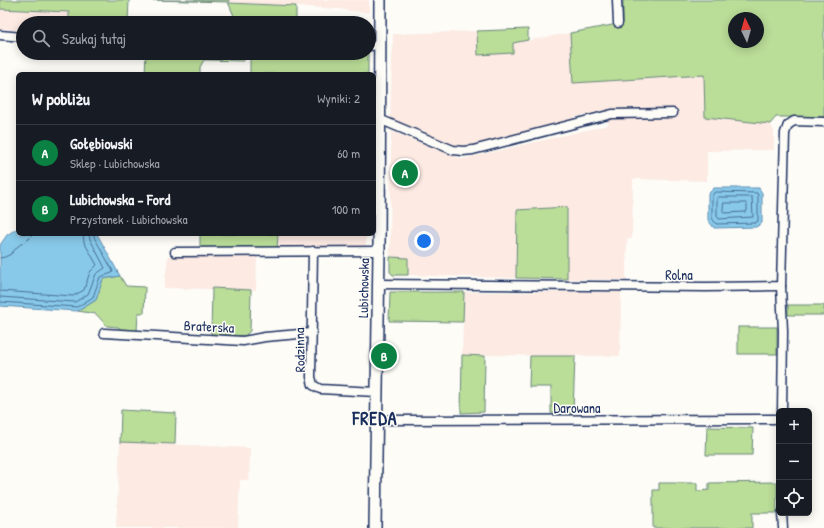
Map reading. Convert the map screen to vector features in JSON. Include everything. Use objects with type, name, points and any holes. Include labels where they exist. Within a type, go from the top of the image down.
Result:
[{"type":"street","name":"Lubichowska","points":[[376,31],[380,0]]},
{"type":"street","points":[[617,0],[618,23]]},
{"type":"street","points":[[0,35],[16,36]]},
{"type":"street","name":"Lubichowska","points":[[375,60],[376,72]]},
{"type":"street","name":"Lubichowska","points":[[375,528],[379,251],[379,120],[376,76]]},
{"type":"street","points":[[379,120],[453,150],[464,151],[473,150],[612,114],[673,113]]},
{"type":"street","points":[[782,408],[783,331],[781,286],[785,133],[788,125],[794,121],[824,122]]},
{"type":"street","name":"Rodzinna","points":[[313,251],[311,333],[311,377],[313,384],[320,389],[376,392]]},
{"type":"street","points":[[175,252],[379,251]]},
{"type":"street","name":"Rolna","points":[[378,284],[683,287],[781,286]]},
{"type":"street","name":"Braterska","points":[[104,333],[243,341],[265,337],[311,333]]},
{"type":"street","name":"Darowana","points":[[376,420],[776,419]]},
{"type":"street","points":[[782,516],[783,528]]},
{"type":"shaded area","points":[[229,0],[369,0],[369,13],[338,9],[229,2]]},
{"type":"shaded area","points":[[0,9],[69,12],[69,16],[16,16],[16,30],[0,29]]},
{"type":"shaded area","points":[[477,31],[478,55],[513,53],[513,43],[570,33],[573,83],[704,75],[705,117],[770,124],[774,131],[774,150],[707,151],[707,181],[633,179],[632,239],[627,239],[626,280],[567,279],[567,207],[517,210],[516,278],[408,275],[408,258],[390,257],[391,131],[462,159],[608,125],[607,110],[574,117],[574,121],[462,148],[390,120],[393,34]]},
{"type":"shaded area","points":[[278,236],[366,236],[366,247],[277,249]]},
{"type":"shaded area","points":[[257,255],[256,290],[164,288],[168,256]]},
{"type":"shaded area","points":[[464,292],[621,292],[620,356],[462,355]]},
{"type":"shaded area","points":[[120,442],[250,448],[249,480],[240,480],[238,528],[116,528]]},
{"type":"green space","points":[[0,0],[129,0],[128,16],[69,16],[69,12],[0,9]]},
{"type":"green space","points":[[152,0],[229,0],[229,3],[296,6],[296,16],[234,16],[228,2]]},
{"type":"green space","points":[[623,0],[824,0],[824,117],[776,117],[770,124],[705,117],[704,75],[573,83],[570,33],[623,23]]},
{"type":"green space","points":[[528,29],[528,40],[513,43],[513,53],[478,55],[477,31]]},
{"type":"green space","points":[[146,60],[204,60],[200,67],[200,72],[145,72]]},
{"type":"green space","points":[[204,60],[244,60],[244,61]]},
{"type":"green space","points":[[250,60],[368,60],[368,72],[250,72]]},
{"type":"green space","points":[[567,207],[567,279],[516,278],[517,210]]},
{"type":"green space","points":[[200,236],[278,236],[277,249],[200,248]]},
{"type":"green space","points":[[390,257],[408,258],[408,275],[393,275],[390,272]]},
{"type":"green space","points":[[120,276],[126,286],[145,287],[144,313],[138,313],[137,331],[123,331],[118,327],[107,326],[96,314],[78,311],[96,300],[103,279]]},
{"type":"green space","points":[[212,288],[251,290],[250,331],[245,336],[211,334]]},
{"type":"green space","points":[[390,292],[464,292],[463,322],[389,321]]},
{"type":"green space","points":[[788,305],[824,305],[824,315],[788,315]]},
{"type":"green space","points":[[738,327],[777,327],[777,354],[738,354]]},
{"type":"green space","points":[[462,355],[485,356],[484,412],[461,413]]},
{"type":"green space","points":[[530,356],[575,356],[573,413],[551,413],[551,387],[529,387]]},
{"type":"green space","points":[[121,410],[176,413],[175,444],[120,442]]},
{"type":"green space","points":[[707,427],[753,428],[752,455],[706,455]]},
{"type":"green space","points":[[776,482],[776,513],[752,513],[752,528],[653,528],[653,490],[659,490],[659,483],[697,483],[697,491],[709,490],[709,483]]},
{"type":"water","points":[[714,188],[759,188],[762,193],[762,223],[756,227],[714,228],[708,220],[708,194]]},
{"type":"water","points":[[16,229],[16,236],[98,236],[120,276],[103,279],[96,300],[78,311],[0,306],[0,245],[7,235]]},
{"type":"place","name":"Gołębiowski","points":[[405,173]]},
{"type":"place","name":"Lubichowska - Ford","points":[[384,356]]},
{"type":"district","name":"FREDA","points":[[375,418]]}]
